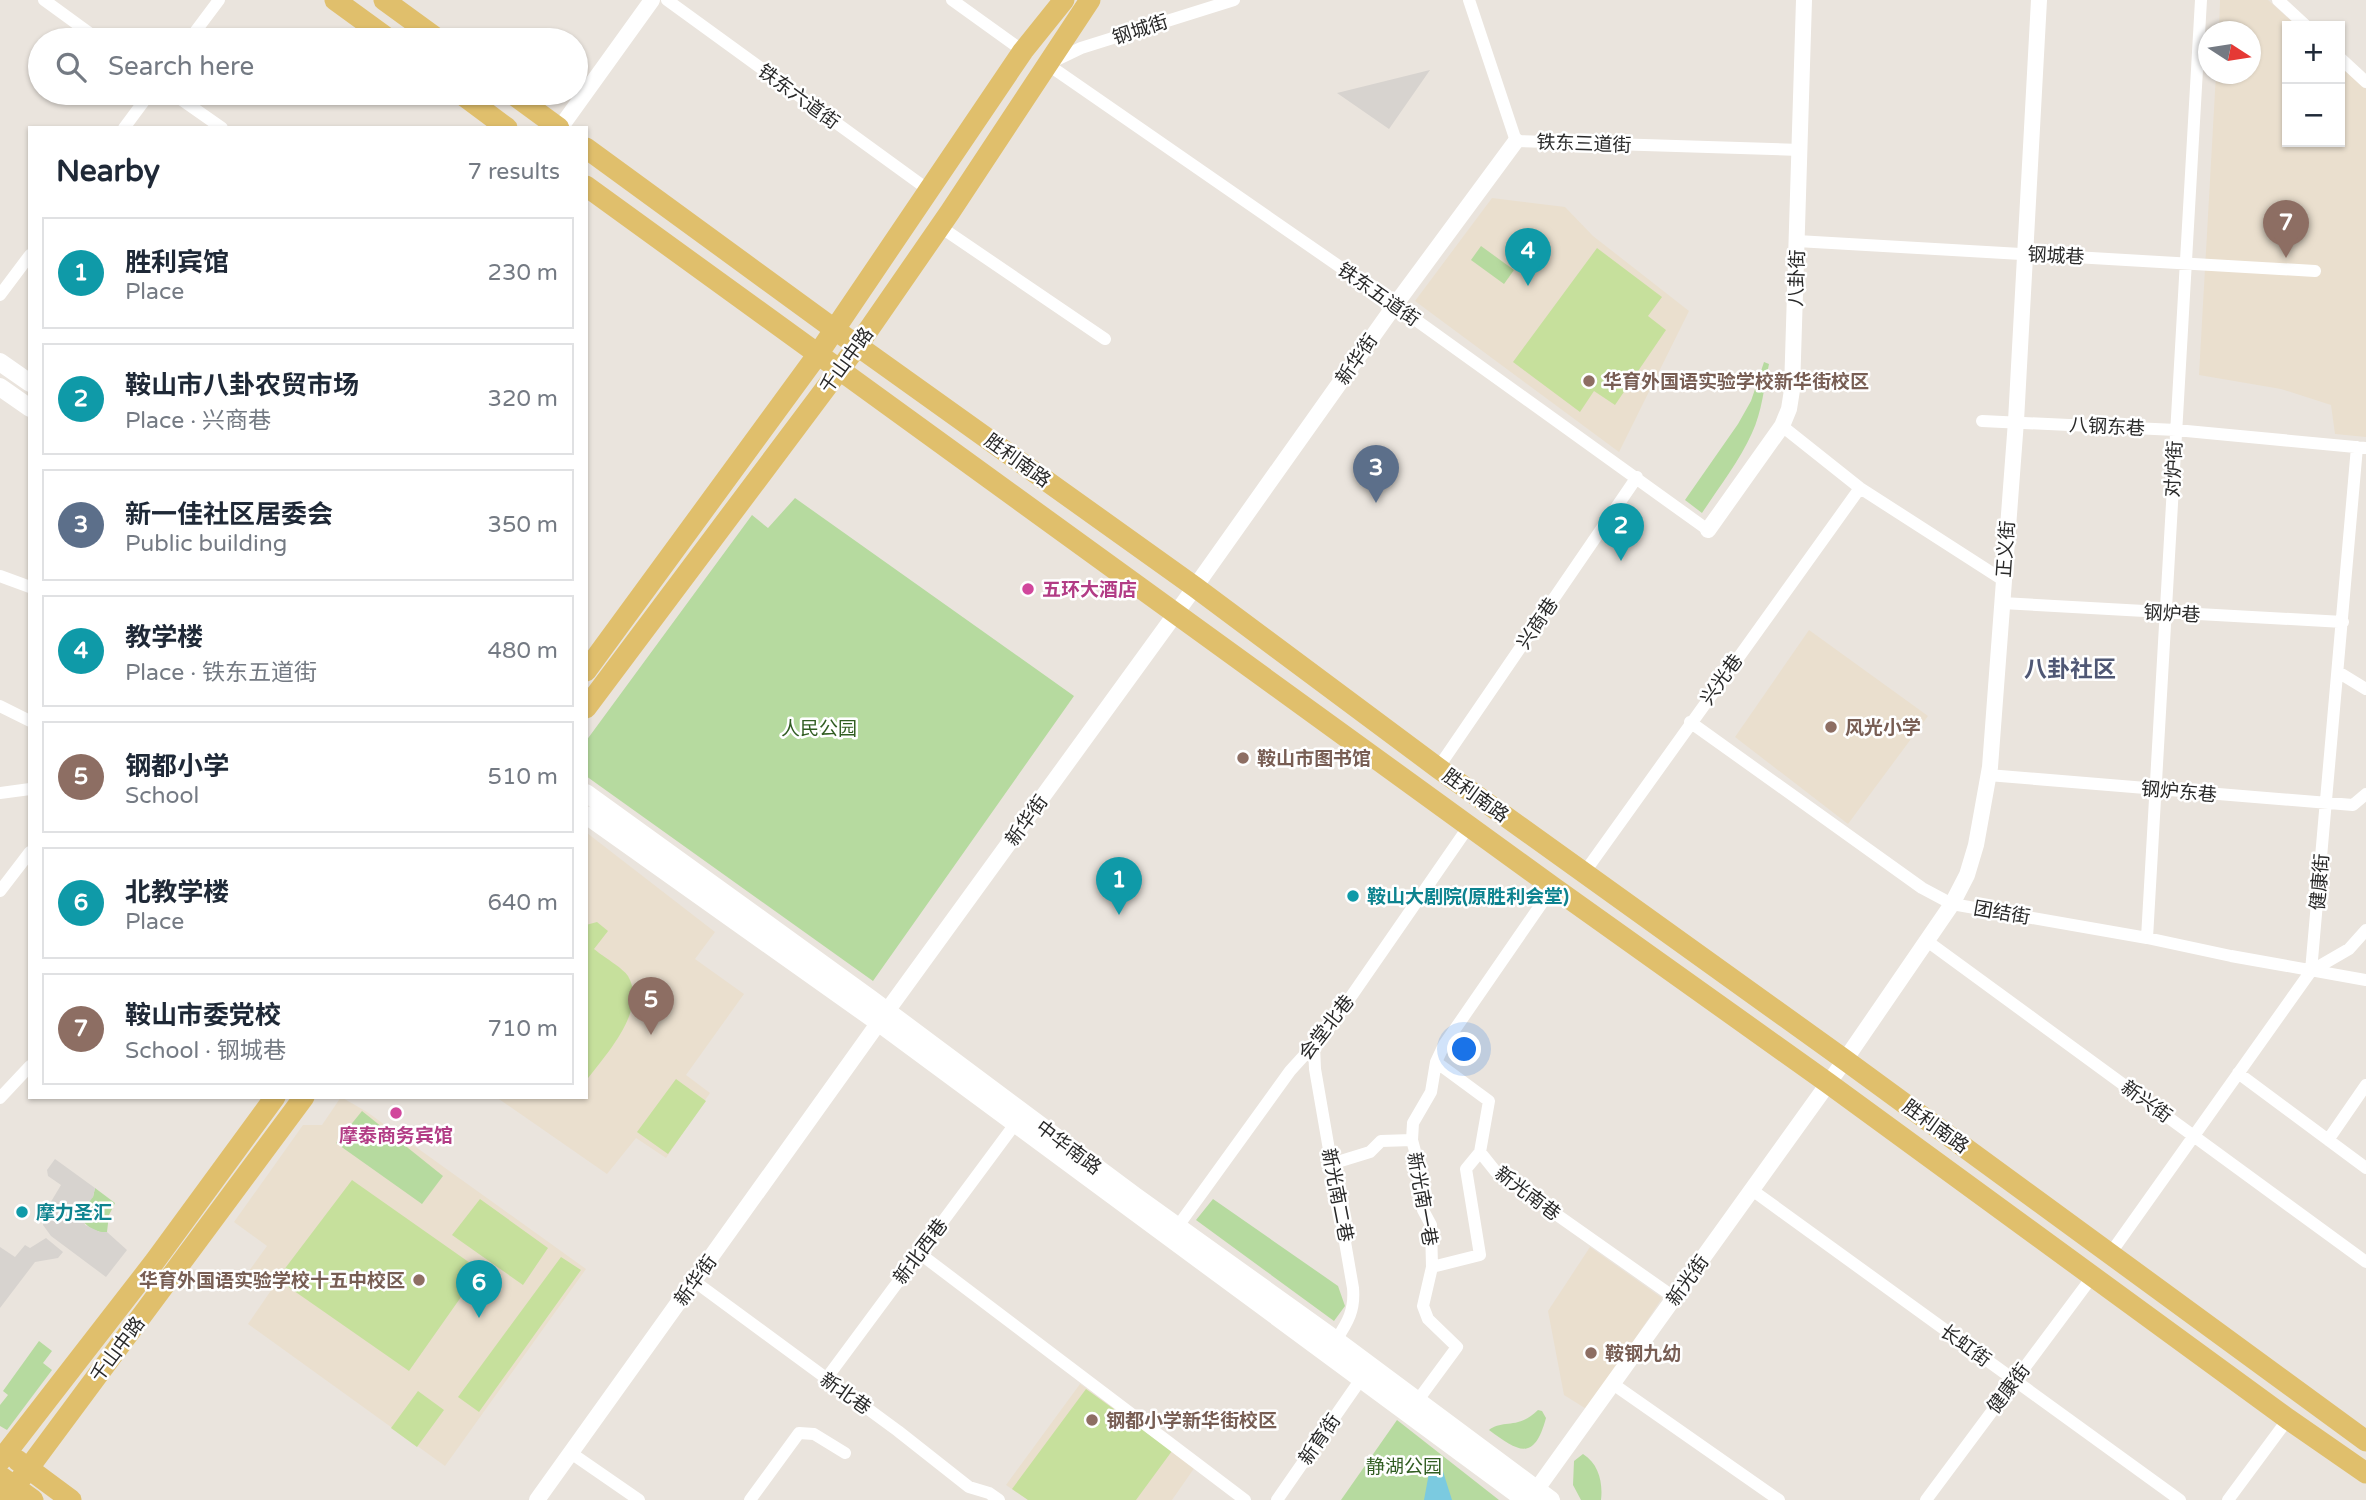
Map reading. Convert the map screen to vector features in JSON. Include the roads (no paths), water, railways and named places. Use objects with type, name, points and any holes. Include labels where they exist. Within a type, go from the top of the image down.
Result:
[{"type":"main road","points":[[335,0],[374,28]]},
{"type":"main road","points":[[384,0],[422,28]]},
{"type":"main road","points":[[1023,51],[1053,0]]},
{"type":"main road","name":"千山中路","points":[[588,668],[818,354],[1023,51],[1064,0]]},
{"type":"main road","name":"千山中路","points":[[588,705],[858,345],[1090,0]]},
{"type":"main road","points":[[1047,64],[1096,0]]},
{"type":"main road","points":[[476,105],[504,126]]},
{"type":"main road","points":[[527,105],[556,126]]},
{"type":"main road","name":"胜利南路","points":[[588,149],[1195,587],[1438,768],[1845,1060],[2366,1441]]},
{"type":"main road","name":"胜利南路","points":[[588,187],[2366,1473]]},
{"type":"main road","points":[[0,362],[28,382]]},
{"type":"main road","points":[[0,387],[28,407]]},
{"type":"main road","name":"中华南路","points":[[588,795],[883,1017],[1336,1340],[1418,1401],[1535,1497]]},
{"type":"main road","points":[[588,816],[883,1017],[1015,1124],[1361,1379],[1535,1497]]},
{"type":"main road","name":"千山中路","points":[[2,1454],[155,1261],[274,1099]]},
{"type":"main road","name":"千山中路","points":[[7,1487],[29,1468],[303,1099]]},
{"type":"main road","points":[[2,1454],[29,1468],[71,1500]]},
{"type":"main road","points":[[7,1487],[33,1500]]},
{"type":"street","points":[[44,0],[82,28]]},
{"type":"street","points":[[198,28],[219,0]]},
{"type":"street","points":[[588,88],[652,0]]},
{"type":"street","name":"铁东六道街","points":[[667,0],[930,191]]},
{"type":"street","points":[[952,0],[1023,51]]},
{"type":"street","name":"钢城街","points":[[1047,64],[1081,48],[1234,0]]},
{"type":"street","name":"铁东三道街","points":[[1469,0],[1516,141],[1800,149]]},
{"type":"street","name":"八卦街","points":[[1708,530],[1782,426],[1789,410],[1792,390],[1804,0]]},
{"type":"street","name":"正义街","points":[[1845,1060],[1952,904],[1967,875],[1976,845],[1988,775],[2016,421],[2039,0]]},
{"type":"street","name":"对炉街","points":[[2147,938],[2201,0]]},
{"type":"street","points":[[2278,0],[2301,21]]},
{"type":"street","points":[[2345,63],[2366,82]]},
{"type":"street","name":"铁东五道街","points":[[1047,64],[1395,305],[1708,530]]},
{"type":"street","points":[[125,126],[141,105]]},
{"type":"street","points":[[189,105],[219,126]]},
{"type":"street","points":[[560,126],[576,105]]},
{"type":"street","name":"新华街","points":[[537,1500],[1395,305],[1516,141]]},
{"type":"street","points":[[939,226],[1105,339]]},
{"type":"street","name":"钢城巷","points":[[1797,241],[2315,271]]},
{"type":"street","points":[[0,295],[28,258]]},
{"type":"street","name":"八钢东巷","points":[[1982,421],[2176,430],[2361,448]]},
{"type":"street","points":[[1782,426],[1860,488],[2003,580]]},
{"type":"street","name":"健康街","points":[[2311,971],[2361,448]]},
{"type":"street","name":"兴商巷","points":[[1438,768],[1637,477]]},
{"type":"street","name":"兴光巷","points":[[1584,873],[1860,488]]},
{"type":"street","points":[[0,576],[28,586]]},
{"type":"street","name":"钢炉巷","points":[[2002,603],[2343,622]]},
{"type":"street","points":[[2338,672],[2365,686]]},
{"type":"street","points":[[0,706],[28,720]]},
{"type":"street","name":"团结街","points":[[1690,722],[1922,888],[1952,904],[2366,980]]},
{"type":"street","name":"钢炉东巷","points":[[1988,775],[2353,805],[2366,794]]},
{"type":"street","points":[[0,793],[28,789]]},
{"type":"street","name":"会堂北巷","points":[[1178,1226],[1286,1077],[1330,1027],[1469,826]]},
{"type":"street","points":[[1,891],[28,855]]},
{"type":"street","name":"新光南一巷","points":[[1418,1401],[1457,1348],[1427,1319],[1423,1306],[1432,1267],[1431,1225],[1423,1209],[1419,1166],[1412,1140],[1413,1123],[1431,1092],[1436,1062],[1444,1045],[1553,887]]},
{"type":"street","points":[[2110,1254],[2311,971],[2349,949],[2366,930]]},
{"type":"street","name":"新兴街","points":[[1927,941],[2366,1262]]},
{"type":"street","name":"新光南二巷","points":[[1314,1046],[1331,1164],[1348,1249],[1354,1304],[1349,1321],[1336,1340]]},
{"type":"street","name":"新光街","points":[[1535,1497],[1845,1060]]},
{"type":"street","name":"新光南巷","points":[[1436,1062],[1489,1101],[1480,1152],[1496,1172],[1675,1298]]},
{"type":"street","points":[[0,1098],[28,1068]]},
{"type":"street","points":[[2238,1073],[2365,1165]]},
{"type":"street","points":[[2328,1140],[2366,1085]]},
{"type":"street","name":"新北西巷","points":[[826,1379],[1015,1124]]},
{"type":"street","points":[[1331,1164],[1370,1152],[1381,1140],[1412,1140]]},
{"type":"street","points":[[1432,1267],[1480,1255],[1466,1169],[1480,1152]]},
{"type":"street","name":"长虹街","points":[[1752,1190],[2180,1500]]},
{"type":"street","points":[[919,1253],[1245,1500]]},
{"type":"street","name":"健康街","points":[[1926,1500],[2092,1277]]},
{"type":"street","name":"新北巷","points":[[694,1282],[898,1431],[968,1494],[989,1493],[999,1500]]},
{"type":"street","name":"新育街","points":[[1277,1500],[1361,1379]]},
{"type":"street","points":[[1613,1384],[1779,1500]]},
{"type":"street","points":[[2228,1500],[2288,1419]]},
{"type":"street","points":[[750,1500],[799,1433],[814,1434],[845,1453]]},
{"type":"street","points":[[571,1453],[639,1500]]},
{"type":"water","points":[[1431,1462],[1440,1462],[1452,1500],[1424,1500]]},
{"type":"place","name":"鞍山市委党校","points":[[2286,258]]},
{"type":"place","name":"教学楼","points":[[1528,286]]},
{"type":"place","name":"华育外国语实验学校新华街校区","points":[[1589,381]]},
{"type":"place","name":"新一佳社区居委会","points":[[1376,503]]},
{"type":"place","name":"鞍山市八卦农贸市场","points":[[1621,561]]},
{"type":"place","name":"五环大酒店","points":[[1028,589]]},
{"type":"place","name":"风光小学","points":[[1831,727]]},
{"type":"place","name":"鞍山市图书馆","points":[[1243,758]]},
{"type":"place","name":"鞍山大剧院(原胜利会堂)","points":[[1353,896]]},
{"type":"place","name":"胜利宾馆","points":[[1119,915]]},
{"type":"place","name":"钢都小学","points":[[651,1035]]},
{"type":"place","name":"摩泰商务宾馆","points":[[396,1113]]},
{"type":"place","name":"摩力圣汇","points":[[22,1212]]},
{"type":"place","name":"华育外国语实验学校十五中校区","points":[[419,1280]]},
{"type":"place","name":"北教学楼","points":[[479,1318]]},
{"type":"place","name":"鞍钢九幼","points":[[1591,1353]]},
{"type":"place","name":"钢都小学新华街校区","points":[[1092,1420]]},
{"type":"district","name":"八卦社区","points":[[2070,669]]},
{"type":"park label","name":"人民公园","points":[[819,728]]},
{"type":"park label","name":"静湖公园","points":[[1404,1466]]}]
